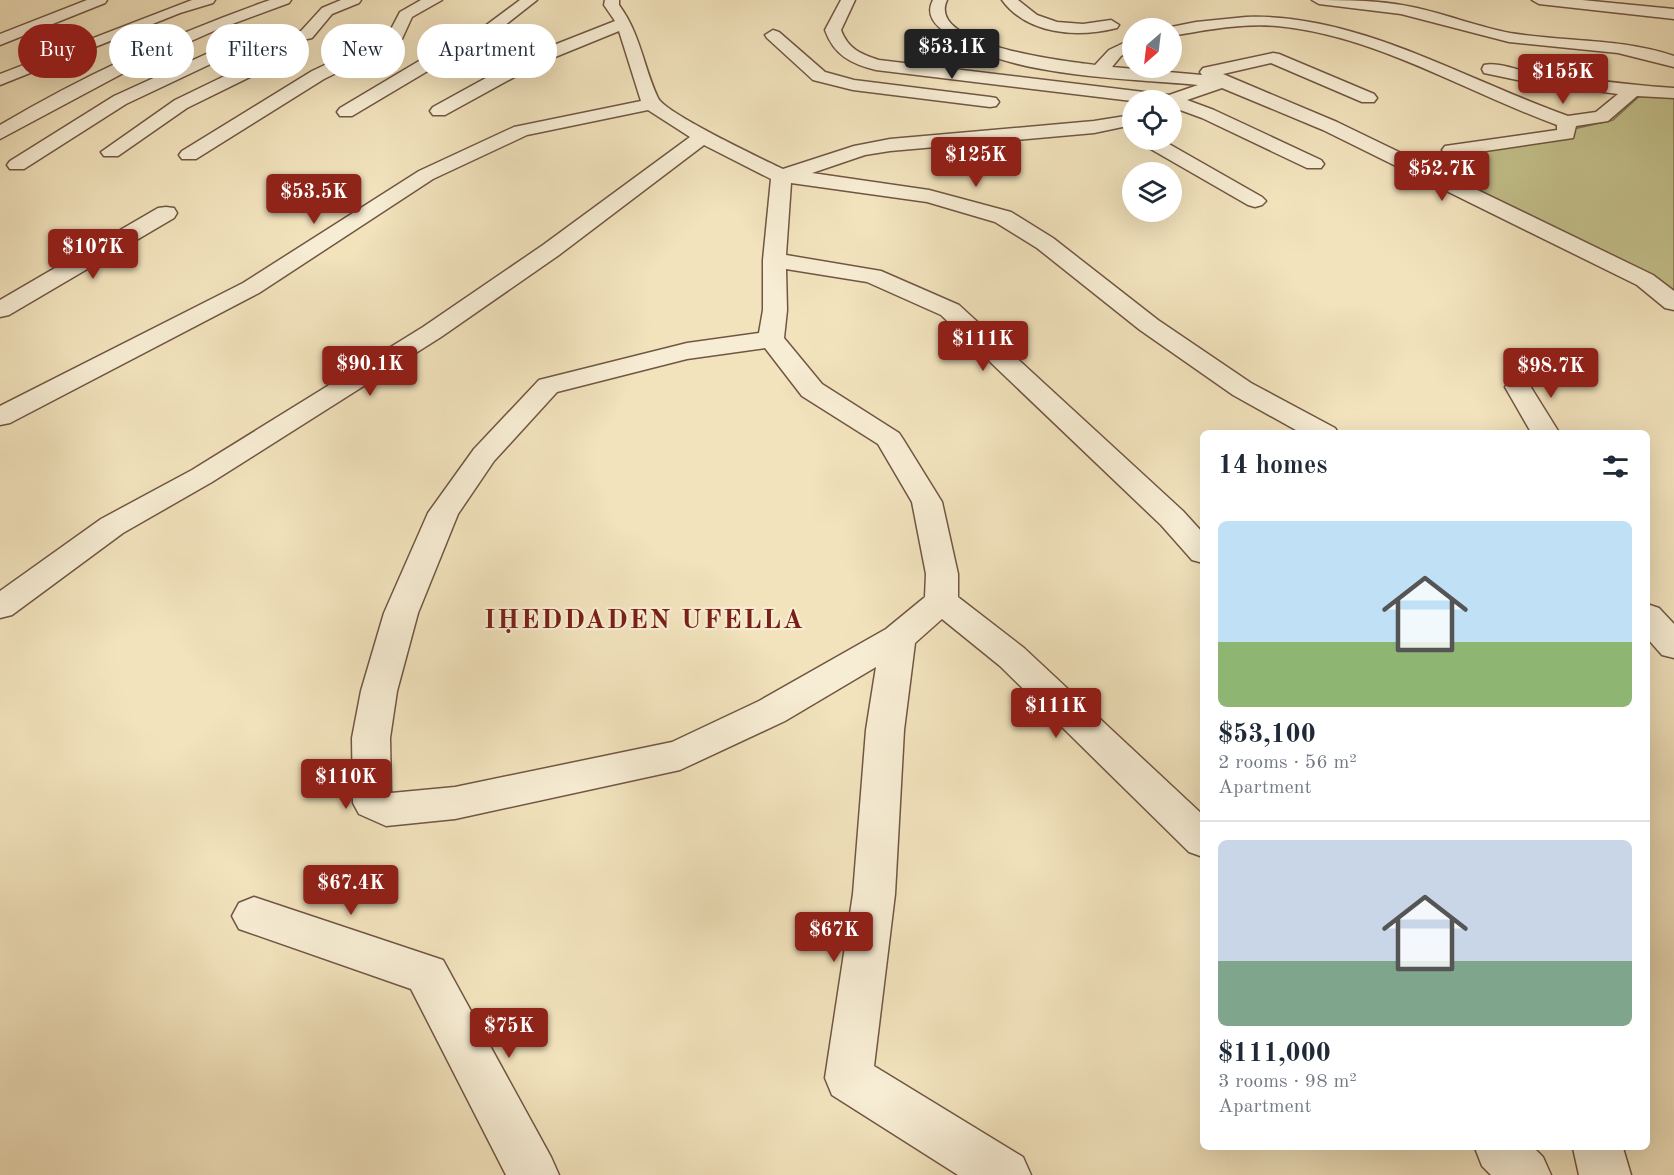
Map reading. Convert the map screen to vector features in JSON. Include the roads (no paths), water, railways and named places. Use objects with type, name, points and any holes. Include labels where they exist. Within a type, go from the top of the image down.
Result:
[{"type":"street","points":[[0,40],[100,0]]},
{"type":"street","points":[[0,80],[175,10],[208,0]]},
{"type":"street","points":[[0,133],[57,98],[156,51],[284,0]]},
{"type":"street","points":[[309,32],[327,11],[354,0]]},
{"type":"street","points":[[189,155],[318,75],[395,38],[405,15],[435,0]]},
{"type":"street","points":[[346,111],[425,65],[479,38],[530,0]]},
{"type":"street","points":[[612,0],[611,4],[624,23],[651,104],[703,137],[781,176],[826,180],[929,196],[1003,217],[1045,243],[1149,325],[1242,389],[1318,430]]},
{"type":"street","points":[[848,0],[833,30],[838,45],[849,56],[876,64],[1122,95]]},
{"type":"street","points":[[940,0],[937,15],[945,28],[961,39],[994,52],[1038,63],[1223,82]]},
{"type":"street","points":[[1010,0],[1023,14],[1034,21],[1052,26],[1087,29],[1111,25]]},
{"type":"street","points":[[1319,0],[1401,9],[1484,32],[1520,39],[1617,48],[1643,52],[1674,62]]},
{"type":"street","points":[[1539,0],[1674,14]]},
{"type":"street","points":[[1182,29],[1210,24],[1272,21],[1329,31],[1385,47],[1528,109],[1567,122],[1601,117],[1633,91]]},
{"type":"street","points":[[439,111],[532,60],[624,23]]},
{"type":"street","points":[[773,34],[819,76],[853,85],[1002,104]]},
{"type":"street","points":[[1100,70],[1115,52],[1122,49]]},
{"type":"street","points":[[1368,98],[1273,58],[1209,72],[1223,82],[1330,126],[1645,280],[1674,303]]},
{"type":"street","points":[[17,165],[120,100],[206,60]]},
{"type":"street","points":[[1490,69],[1522,76],[1633,91],[1674,93]]},
{"type":"street","points":[[111,153],[181,104],[235,78]]},
{"type":"street","points":[[1182,97],[1223,82]]},
{"type":"street","points":[[0,417],[251,288],[426,176],[522,131],[651,104]]},
{"type":"street","points":[[1182,105],[1208,114],[1314,164]]},
{"type":"street","points":[[1066,112],[1122,120]]},
{"type":"street","points":[[1452,150],[1566,134],[1567,122]]},
{"type":"street","points":[[781,176],[861,150],[890,145],[1122,123]]},
{"type":"street","points":[[0,607],[112,526],[202,476],[432,332],[551,250],[703,137]]},
{"type":"street","points":[[1166,150],[1255,201]]},
{"type":"street","points":[[771,339],[687,351],[548,386],[484,455],[443,513],[401,613],[379,691],[371,738],[370,789],[373,803],[386,810],[455,803],[680,755],[771,711],[898,638],[941,601],[942,574],[927,502],[889,439],[812,390],[771,339],[776,309],[774,260],[781,176]]},
{"type":"street","points":[[0,310],[166,213]]},
{"type":"street","points":[[774,260],[873,276],[950,310],[1172,518],[1200,550]]},
{"type":"street","points":[[1518,387],[1544,430]]},
{"type":"street","points":[[941,601],[1012,657],[1200,837]]},
{"type":"street","points":[[1650,619],[1674,646]]},
{"type":"street","points":[[898,638],[885,730],[874,894],[849,1078],[1005,1175]]},
{"type":"street","points":[[254,916],[427,974],[533,1175]]},
{"type":"street","points":[[1502,1150],[1525,1175]]},
{"type":"street","points":[[1599,1150],[1605,1175]]},
{"type":"district","name":"IḤEDDADEN UFELLA","points":[[644,619]]}]
